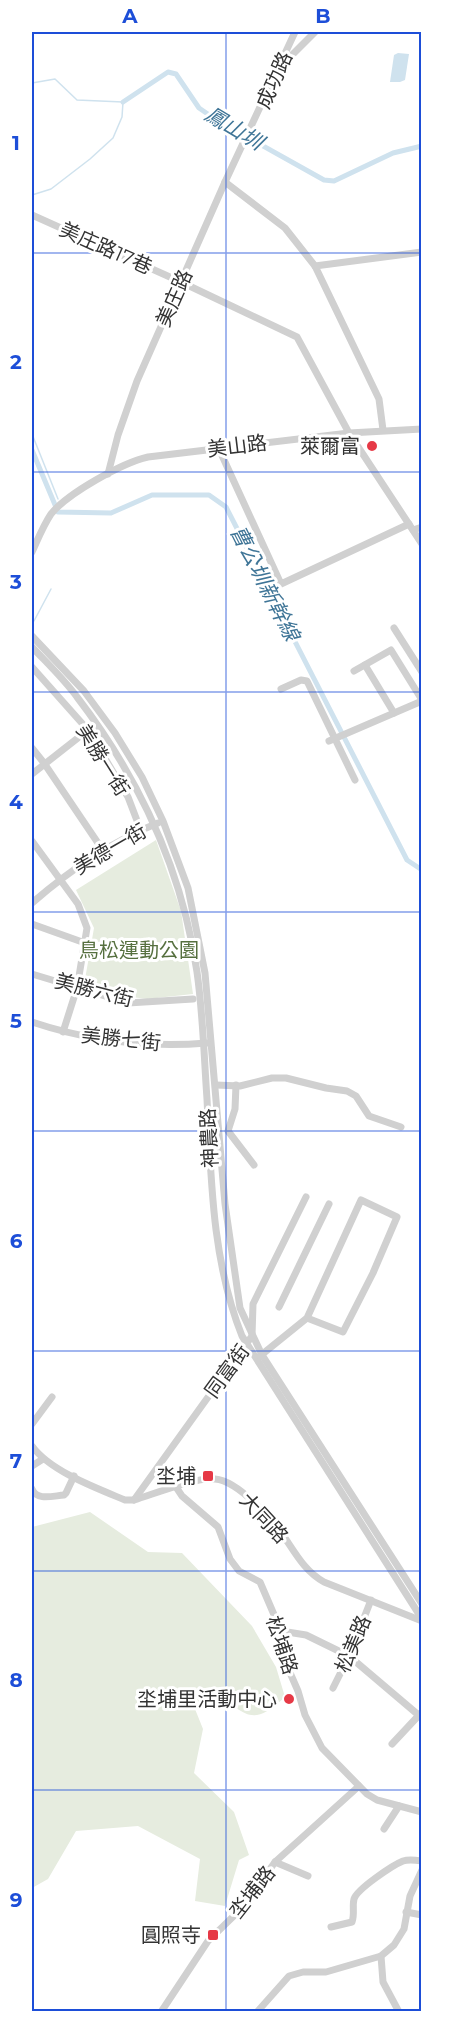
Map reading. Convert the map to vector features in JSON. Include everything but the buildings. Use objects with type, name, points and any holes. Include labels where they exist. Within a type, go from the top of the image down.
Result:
[{"type":"street","name":"成功路","points":[[252,128],[295,32]]},
{"type":"street","points":[[279,68],[316,32]]},
{"type":"street","name":"美庄路","points":[[108,474],[118,435],[137,381],[225,182],[252,128]]},
{"type":"street","points":[[225,182],[285,228],[315,266],[378,399],[383,430]]},
{"type":"street","name":"美庄路17巷","points":[[32,214],[297,337],[349,433],[422,544]]},
{"type":"street","points":[[315,266],[422,252]]},
{"type":"street","name":"美山路","points":[[32,552],[52,513],[63,501],[132,461],[148,457],[349,433],[422,429]]},
{"type":"street","points":[[219,448],[280,585],[411,527],[422,527]]},
{"type":"street","points":[[394,628],[422,672]]},
{"type":"street","name":"神農路","points":[[32,636],[84,691],[115,733],[142,777],[164,821],[185,880],[205,973],[225,1204],[234,1279],[240,1308],[259,1357],[422,1620]]},
{"type":"street","name":"神農路","points":[[32,647],[76,695],[134,782],[154,824],[179,889],[197,974],[204,1044],[212,1198],[232,1311],[246,1344],[259,1357],[422,1604]]},
{"type":"street","points":[[334,739],[422,700],[391,650],[354,671]]},
{"type":"street","points":[[364,665],[394,713]]},
{"type":"street","name":"美勝一街","points":[[32,667],[88,730],[128,797],[141,831]]},
{"type":"street","points":[[281,689],[301,680],[307,681],[355,780]]},
{"type":"street","points":[[32,774],[88,730]]},
{"type":"street","points":[[32,748],[102,849]]},
{"type":"street","name":"美德一街","points":[[32,903],[60,879],[102,849],[164,821]]},
{"type":"street","points":[[32,841],[78,904],[87,928],[76,988],[63,1032]]},
{"type":"street","points":[[32,924],[85,944]]},
{"type":"street","name":"美勝六街","points":[[32,974],[128,1003],[193,999]]},
{"type":"street","name":"美勝七街","points":[[32,1022],[63,1032],[142,1045],[212,1043]]},
{"type":"street","points":[[216,1084],[236,1085],[272,1078],[286,1078],[347,1091],[356,1096],[369,1116],[401,1127]]},
{"type":"street","points":[[236,1085],[235,1108],[228,1131],[254,1165]]},
{"type":"street","name":"同富街","points":[[134,1500],[252,1336],[254,1304],[306,1197]]},
{"type":"street","points":[[259,1357],[308,1318],[361,1200],[397,1217],[373,1273],[343,1332],[308,1318]]},
{"type":"street","points":[[279,1307],[329,1204]]},
{"type":"street","points":[[32,1424],[52,1397]]},
{"type":"street","points":[[32,1446],[43,1459],[74,1476],[125,1500],[134,1500]]},
{"type":"street","points":[[32,1467],[43,1459]]},
{"type":"street","points":[[32,1489],[39,1497],[64,1495],[74,1476]]},
{"type":"street","name":"大同路","points":[[134,1500],[213,1479],[233,1487],[254,1502],[275,1525],[311,1575],[422,1620]]},
{"type":"street","name":"松埔路","points":[[176,1487],[182,1496],[218,1527],[230,1559],[239,1571],[260,1582],[281,1631],[281,1651],[309,1723],[322,1748],[359,1786],[377,1800],[422,1812]]},
{"type":"street","name":"松美路","points":[[333,1689],[371,1600]]},
{"type":"street","points":[[281,1631],[306,1635],[349,1656],[420,1715],[392,1744]]},
{"type":"street","name":"坔埔路","points":[[161,2012],[208,1941],[244,1906],[275,1862],[359,1786]]},
{"type":"street","points":[[384,1829],[399,1806]]},
{"type":"street","points":[[331,1927],[352,1922],[354,1899],[372,1881],[401,1862],[422,1861]]},
{"type":"street","points":[[275,1862],[308,1876]]},
{"type":"street","points":[[258,2012],[289,1976],[303,1972],[326,1972],[381,1956],[399,1938],[404,1929],[410,1896],[422,1870]]},
{"type":"street","points":[[406,1912],[422,1915]]},
{"type":"street","points":[[381,1956],[383,1982],[399,2012]]},
{"type":"green space","name":"鳥松運動公園","points":[[156,840],[181,911],[193,994],[147,999],[124,996],[84,985],[94,928],[76,890]]},
{"type":"green space","points":[[90,1512],[148,1552],[182,1553],[252,1626],[276,1667],[285,1697],[264,1713],[248,1714],[213,1692],[195,1709],[203,1729],[194,1773],[234,1812],[249,1855],[239,1860],[225,1906],[195,1901],[200,1859],[138,1826],[76,1831],[48,1879],[32,1888],[32,1527]]},
{"type":"water","points":[[409,54],[405,80],[390,82],[394,55]]},
{"type":"waterway","name":"鳳山圳","points":[[123,102],[168,72],[176,74],[199,108],[324,180],[334,181],[393,153],[422,146]]},
{"type":"waterway","points":[[32,83],[55,79],[77,100],[123,102],[122,117],[113,138],[51,189],[32,195]]},
{"type":"waterway","points":[[32,434],[58,499]]},
{"type":"waterway","name":"曹公圳新幹線","points":[[32,450],[58,512],[111,513],[152,495],[209,495],[226,507],[407,860],[422,870]]},
{"type":"waterway","points":[[34,621],[51,589]]},
{"type":"place","name":"萊爾富","points":[[372,446]]},
{"type":"place","name":"坔埔","points":[[208,1476]]},
{"type":"place","name":"坔埔里活動中心","points":[[289,1699]]},
{"type":"place","name":"圓照寺","points":[[213,1935]]}]
